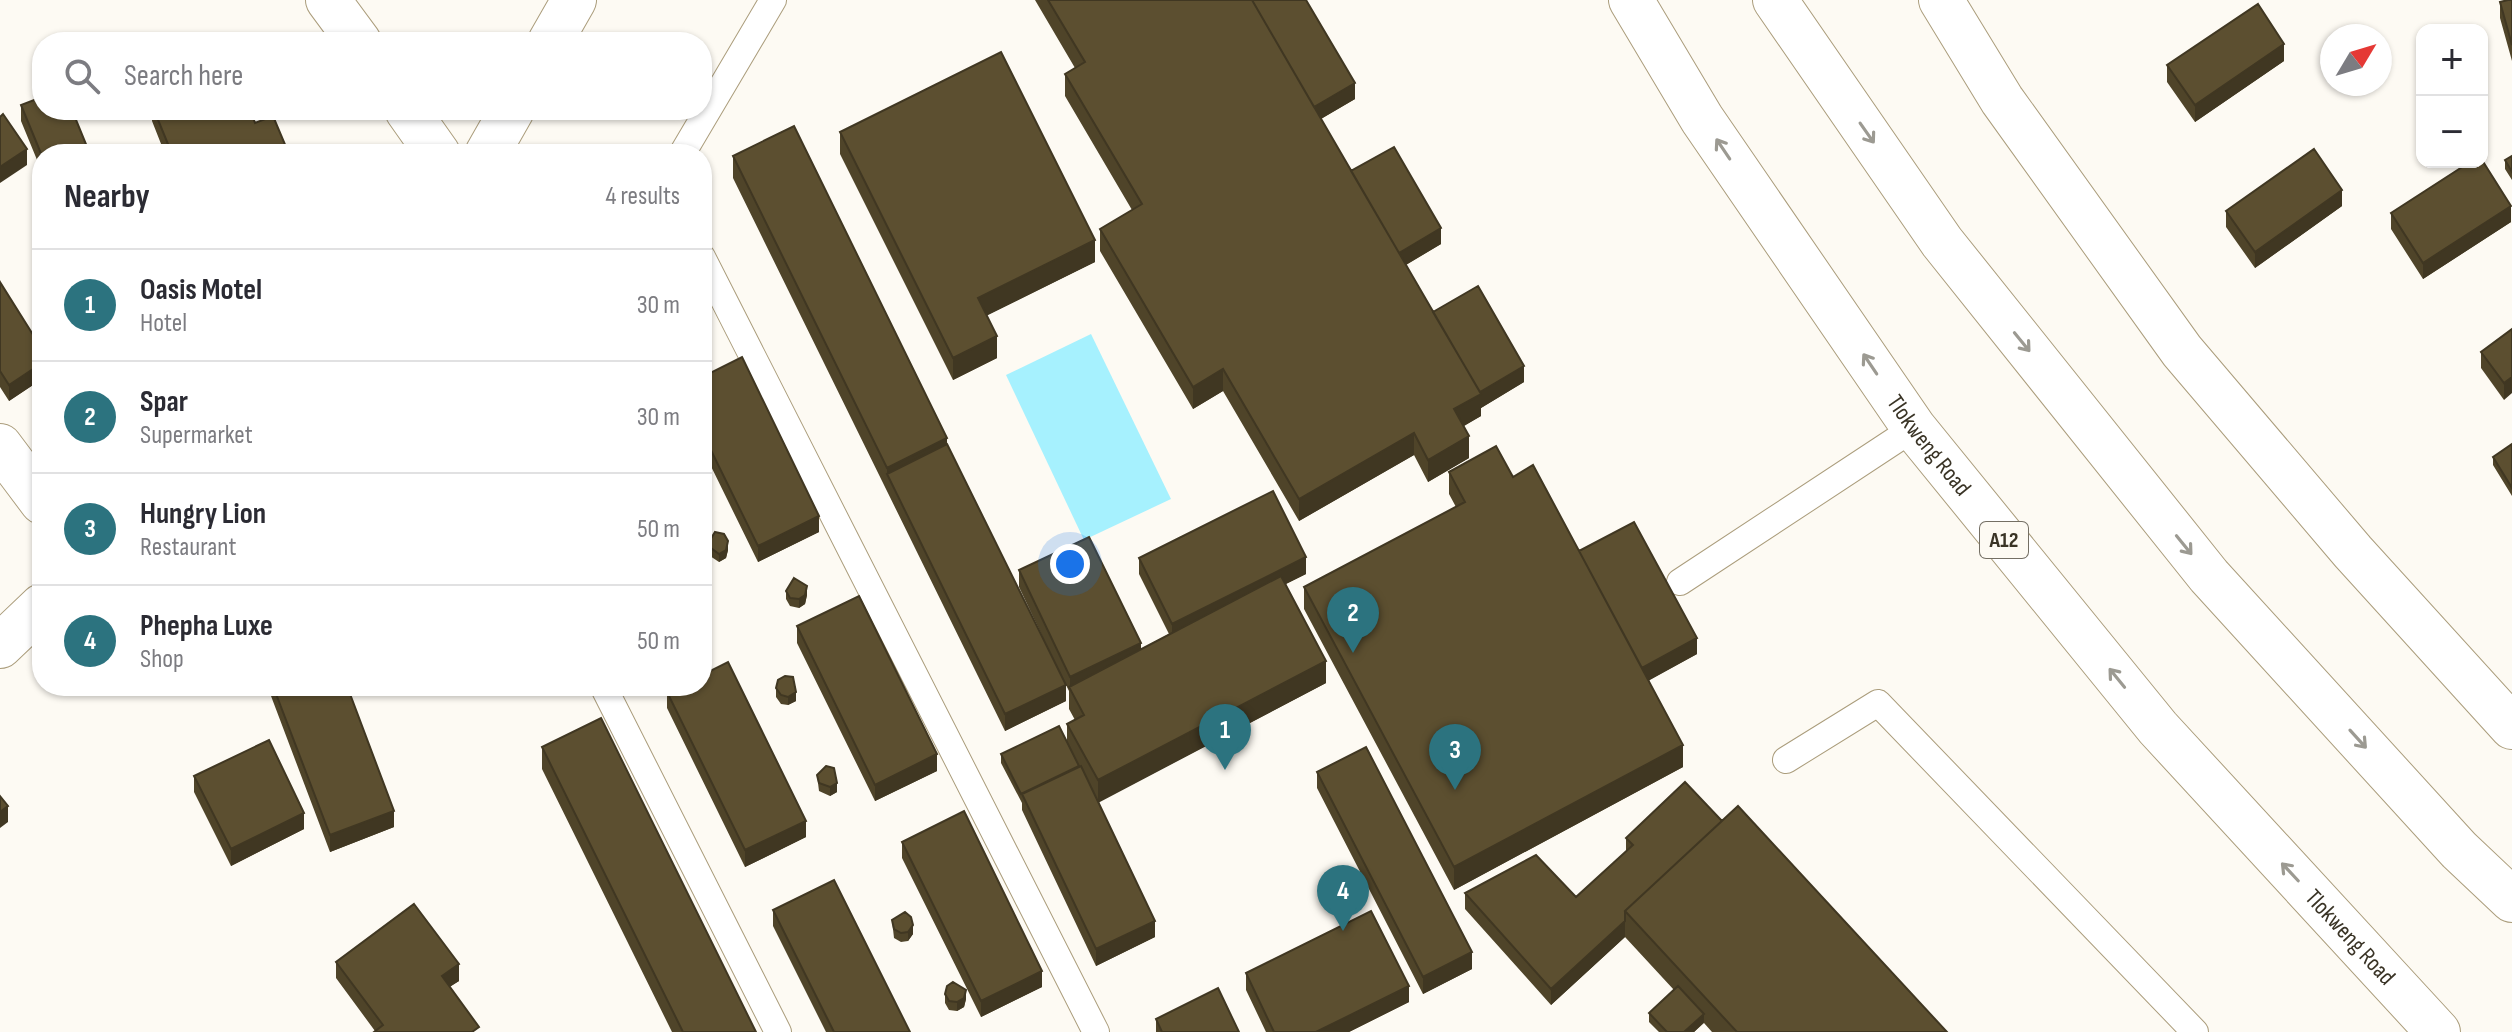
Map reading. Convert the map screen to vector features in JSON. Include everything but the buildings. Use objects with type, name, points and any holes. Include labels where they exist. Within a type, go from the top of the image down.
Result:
[{"type":"main road","points":[[328,0],[352,32]]},
{"type":"main road","points":[[556,32],[574,0]]},
{"type":"main road","name":"Tlokweng Road","points":[[1631,0],[1702,119],[1914,428],[2158,728],[2438,1032]]},
{"type":"main road","points":[[1775,0],[1942,242],[2209,576],[2459,850],[2512,900]]},
{"type":"main road","points":[[1803,0],[1833,83]]},
{"type":"main road","points":[[1941,0],[2002,100],[2182,351],[2353,552],[2512,727]]},
{"type":"main road","points":[[414,120],[431,144]]},
{"type":"main road","points":[[493,144],[506,120]]},
{"type":"main road","points":[[0,446],[32,489]]},
{"type":"main road","points":[[0,646],[32,616]]},
{"type":"lane","points":[[712,103],[773,0]]},
{"type":"lane","points":[[688,144],[702,120]]},
{"type":"lane","points":[[712,277],[1096,1032]]},
{"type":"lane","points":[[1680,582],[1914,428]]},
{"type":"lane","points":[[608,696],[778,1032]]},
{"type":"lane","points":[[1786,760],[1878,703],[2195,1032]]},
{"type":"water","points":[[1091,334],[1171,499],[1084,540],[1006,375]]},
{"type":"place","name":"Spar","points":[[1353,653]]},
{"type":"place","name":"Oasis Motel","points":[[1225,770]]},
{"type":"place","name":"Hungry Lion","points":[[1455,790]]},
{"type":"place","name":"Phepha Luxe","points":[[1343,931]]}]
